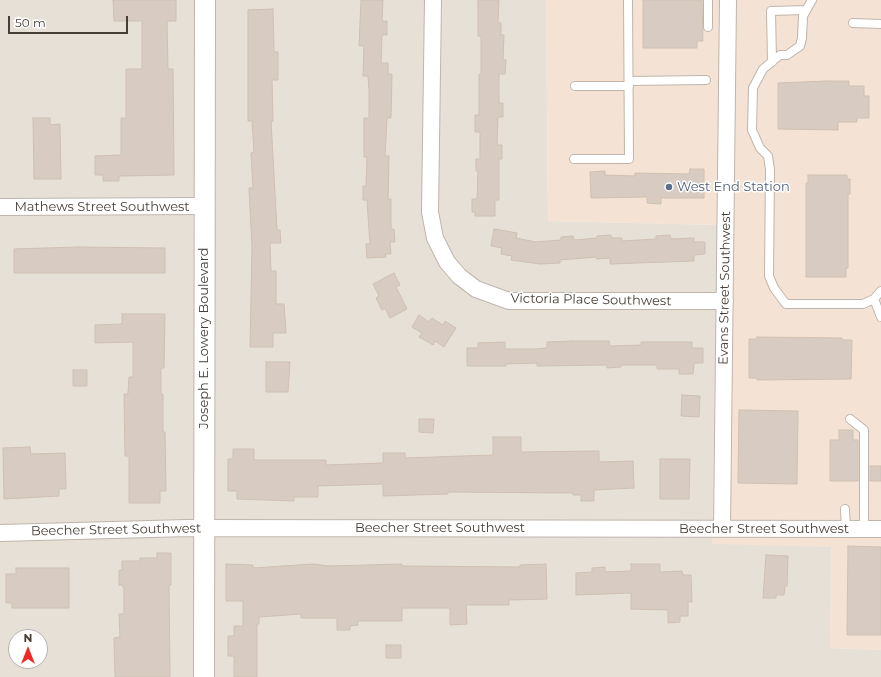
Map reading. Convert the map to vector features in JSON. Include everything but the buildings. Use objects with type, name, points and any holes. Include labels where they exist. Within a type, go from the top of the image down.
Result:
[{"type":"street","name":"Joseph E. Lowery Boulevard","points":[[204,677],[205,0]]},
{"type":"street","name":"Victoria Place Southwest","points":[[433,0],[430,212],[435,238],[447,262],[459,276],[476,289],[509,301],[725,301]]},
{"type":"street","name":"Evans Street Southwest","points":[[722,529],[728,0]]},
{"type":"street","name":"Mathews Street Southwest","points":[[0,208],[204,206]]},
{"type":"street","name":"Beecher Street Southwest","points":[[0,533],[204,528],[881,529]]},
{"type":"lane","points":[[574,159],[629,159],[628,0]]},
{"type":"lane","points":[[708,0],[708,26]]},
{"type":"lane","points":[[812,0],[803,16],[800,46],[787,55],[780,55],[763,69],[753,88],[752,130],[760,148],[768,156],[770,170],[769,276],[774,288],[786,304],[863,304],[874,299],[881,291]]},
{"type":"lane","points":[[772,62],[771,11],[806,10]]},
{"type":"lane","points":[[852,23],[881,24]]},
{"type":"lane","points":[[574,86],[706,80]]},
{"type":"lane","points":[[874,299],[881,317]]},
{"type":"lane","points":[[850,419],[864,430],[864,529]]},
{"type":"lane","points":[[845,509],[846,529]]},
{"type":"shaded area","points":[[0,0],[546,0],[548,221],[718,225],[831,546],[830,648],[881,650],[881,677],[0,677]]},
{"type":"shaded area","points":[[546,0],[881,0],[881,650],[830,648],[831,547],[712,544],[718,225],[548,221]]},
{"type":"place","name":"West End Station","points":[[669,187]]}]
